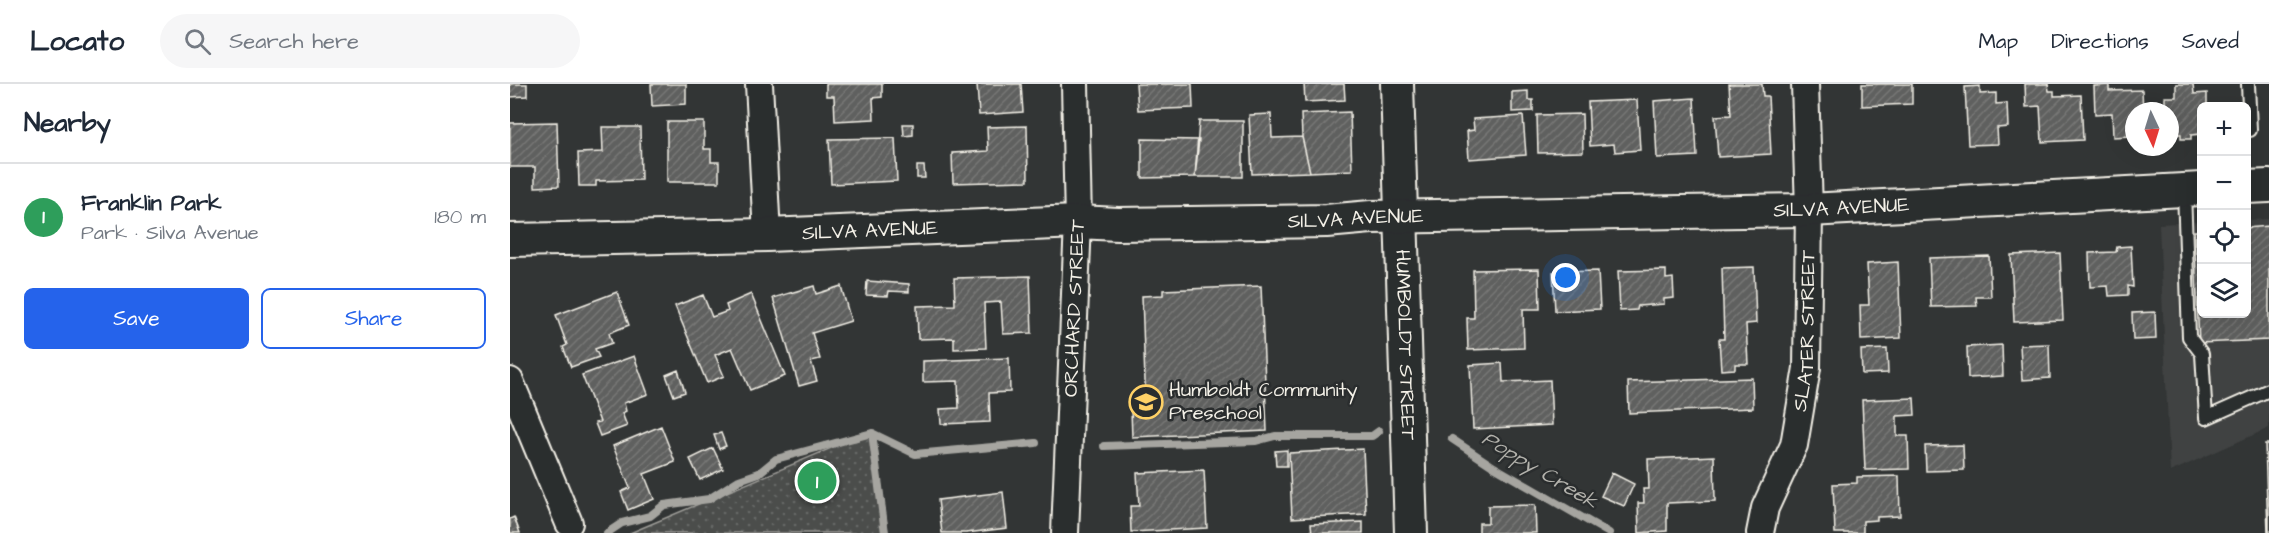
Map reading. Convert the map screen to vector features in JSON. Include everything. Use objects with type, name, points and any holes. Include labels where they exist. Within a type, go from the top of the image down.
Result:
[{"type":"street","points":[[759,84],[766,235]]},
{"type":"street","name":"ORCHARD STREET","points":[[1065,533],[1078,222],[1075,84]]},
{"type":"street","name":"HUMBOLDT STREET","points":[[1397,84],[1411,533]]},
{"type":"street","name":"SLATER STREET","points":[[1760,533],[1765,508],[1794,445],[1807,369],[1809,210],[1805,84]]},
{"type":"street","points":[[2251,187],[2269,186]]},
{"type":"street","name":"SILVA AVENUE","points":[[510,240],[766,235],[1078,222],[1118,224],[1326,221],[1371,217],[1809,210],[2193,189]]},
{"type":"street","points":[[510,381],[569,523]]},
{"type":"lane","points":[[2248,84],[2249,102]]},
{"type":"lane","points":[[2193,189],[2189,337],[2202,354],[2206,418],[2269,390]]},
{"type":"shaded area","points":[[2269,219],[2269,428],[2170,472],[2159,224],[2197,222],[2197,318],[2251,318],[2251,220]]},
{"type":"shaded area","points":[[874,430],[888,533],[630,533]]},
{"type":"building","points":[[510,84],[527,84],[527,96],[510,97]]},
{"type":"building","points":[[651,84],[686,84],[686,104],[652,106]]},
{"type":"building","points":[[826,84],[882,84],[882,97],[873,98],[874,119],[835,121],[834,96],[826,96]]},
{"type":"building","points":[[977,84],[1021,84],[1023,112],[979,115]]},
{"type":"building","points":[[1136,84],[1192,84],[1193,108],[1138,110]]},
{"type":"building","points":[[1304,84],[1344,84],[1345,100],[1305,102]]},
{"type":"building","points":[[1729,84],[1762,84],[1763,96],[1768,96],[1771,154],[1718,157],[1715,116],[1731,115]]},
{"type":"building","points":[[1862,84],[1912,84],[1912,104],[1862,106]]},
{"type":"building","points":[[2025,84],[2048,84],[2049,91],[2054,91],[2054,96],[2081,95],[2083,140],[2042,142],[2040,106],[2026,107]]},
{"type":"building","points":[[2176,84],[2193,84],[2194,94],[2207,93],[2207,102],[2197,102],[2197,134],[2191,135],[2191,139],[2181,139],[2181,134],[2179,134],[2179,102],[2165,102],[2165,97],[2176,97]]},
{"type":"building","points":[[2109,85],[2109,91],[2142,90],[2143,102],[2125,102],[2125,136],[2113,137],[2112,113],[2095,114],[2094,86]]},
{"type":"building","points":[[1980,86],[1980,94],[1996,93],[1996,104],[2007,103],[2008,127],[1997,128],[1998,144],[1968,145],[1965,87]]},
{"type":"building","points":[[1528,91],[1528,100],[1533,100],[1533,111],[1512,112],[1512,92]]},
{"type":"building","points":[[1694,98],[1697,156],[1657,158],[1654,101]]},
{"type":"building","points":[[1637,100],[1640,150],[1615,152],[1614,144],[1590,146],[1588,102]]},
{"type":"building","points":[[1350,112],[1352,170],[1310,172],[1302,137],[1301,114]]},
{"type":"building","points":[[1271,114],[1272,138],[1302,137],[1310,172],[1252,174],[1249,115]]},
{"type":"building","points":[[1582,114],[1583,152],[1538,153],[1537,115]]},
{"type":"building","points":[[1523,116],[1526,155],[1469,159],[1467,131],[1474,130],[1473,119]]},
{"type":"building","points":[[1199,121],[1243,121],[1243,177],[1195,177]]},
{"type":"building","points":[[557,122],[559,186],[535,187],[535,167],[510,167],[510,123]]},
{"type":"building","points":[[667,122],[704,122],[704,149],[711,149],[711,162],[719,162],[719,182],[667,182]]},
{"type":"building","points":[[903,124],[913,124],[913,135],[904,136]]},
{"type":"building","points":[[1027,126],[1028,181],[953,183],[952,153],[988,151],[987,127]]},
{"type":"building","points":[[602,127],[640,127],[641,180],[596,181],[596,186],[579,186],[578,153],[603,152]]},
{"type":"building","points":[[895,138],[897,181],[831,184],[829,139]]},
{"type":"building","points":[[1142,139],[1199,140],[1195,177],[1142,178]]},
{"type":"building","points":[[917,166],[924,166],[925,178],[917,178]]},
{"type":"building","points":[[2269,226],[2269,340],[2199,343],[2198,318],[2251,318],[2251,228]]},
{"type":"building","points":[[2194,231],[2197,231],[2197,298]]},
{"type":"building","points":[[2131,246],[2133,287],[2128,286],[2128,295],[2109,296],[2108,286],[2090,287],[2089,253],[2116,252],[2117,247]]},
{"type":"building","points":[[2060,253],[2063,320],[2014,322],[2011,255]]},
{"type":"building","points":[[1989,256],[1991,297],[1976,297],[1977,306],[1931,307],[1929,258]]},
{"type":"building","points":[[1898,262],[1901,338],[1861,340],[1860,305],[1869,305],[1867,264]]},
{"type":"building","points":[[1754,267],[1756,323],[1746,324],[1748,364],[1735,364],[1735,369],[1721,370],[1719,339],[1724,339],[1722,268]]},
{"type":"building","points":[[1539,269],[1540,309],[1523,309],[1524,348],[1468,350],[1467,318],[1474,318],[1473,270]]},
{"type":"building","points":[[1666,270],[1666,279],[1673,278],[1674,298],[1664,299],[1664,304],[1638,306],[1637,310],[1620,311],[1618,271]]},
{"type":"building","points":[[1598,271],[1600,309],[1555,311],[1553,272]]},
{"type":"building","points":[[1030,276],[1032,333],[1003,334],[1001,302],[984,303],[986,348],[954,349],[954,338],[918,339],[917,306],[955,305],[954,278]]},
{"type":"building","points":[[867,281],[909,284],[909,292],[889,291],[888,296],[866,295]]},
{"type":"building","points":[[814,286],[816,294],[841,286],[851,321],[812,333],[820,359],[811,361],[817,381],[799,386],[773,298]]},
{"type":"building","points":[[1261,286],[1267,431],[1132,437],[1131,410],[1146,409],[1142,296],[1163,295],[1163,290]]},
{"type":"building","points":[[617,292],[629,325],[609,333],[612,343],[595,349],[599,357],[571,367],[563,347],[567,345],[556,315]]},
{"type":"building","points":[[751,294],[785,376],[750,390],[732,348],[715,355],[724,376],[707,383],[675,306],[703,295],[712,317],[728,311],[726,305]]},
{"type":"building","points":[[2155,312],[2156,339],[2133,340],[2132,313]]},
{"type":"building","points":[[2049,344],[2050,378],[2022,380],[2020,345]]},
{"type":"building","points":[[2002,345],[2003,376],[1968,378],[1967,347]]},
{"type":"building","points":[[1887,349],[1888,373],[1862,374],[1861,350]]},
{"type":"building","points":[[634,356],[648,394],[624,403],[626,411],[622,413],[627,426],[600,436],[595,423],[600,422],[582,375]]},
{"type":"building","points":[[1009,358],[1010,392],[989,393],[990,422],[941,424],[940,409],[959,408],[958,381],[923,382],[923,361]]},
{"type":"building","points":[[1502,363],[1503,382],[1550,380],[1552,425],[1473,429],[1470,365]]},
{"type":"building","points":[[678,370],[685,392],[674,396],[666,375]]},
{"type":"building","points":[[1752,378],[1753,408],[1629,413],[1628,382]]},
{"type":"building","points":[[1914,398],[1915,415],[1897,416],[1897,436],[1908,436],[1909,469],[1865,470],[1862,400]]},
{"type":"building","points":[[661,426],[675,462],[644,474],[654,499],[628,510],[621,492],[630,488],[613,446]]},
{"type":"building","points":[[721,433],[726,446],[719,449],[714,435]]},
{"type":"building","points":[[2265,444],[2269,444],[2269,533],[2268,533]]},
{"type":"building","points":[[1963,445],[1964,470],[1926,471],[1925,446]]},
{"type":"building","points":[[713,448],[723,469],[700,480],[690,459]]},
{"type":"building","points":[[1363,449],[1366,514],[1292,518],[1289,453]]},
{"type":"building","points":[[1287,450],[1287,466],[1276,466],[1275,451]]},
{"type":"building","points":[[1714,456],[1715,501],[1667,503],[1667,531],[1639,533],[1638,503],[1644,503],[1643,489],[1649,489],[1648,459]]},
{"type":"building","points":[[1204,470],[1207,528],[1131,532],[1130,506],[1139,506],[1137,473]]},
{"type":"building","points":[[1612,473],[1634,484],[1624,506],[1601,496]]},
{"type":"building","points":[[1899,476],[1900,516],[1877,517],[1877,520],[1863,521],[1863,533],[1835,533],[1833,484],[1857,483],[1857,477]]},
{"type":"building","points":[[1003,492],[1007,528],[966,533],[942,533],[938,500]]},
{"type":"building","points":[[1535,505],[1536,533],[1479,533],[1479,523],[1488,523],[1488,506]]},
{"type":"building","points":[[514,517],[520,533],[510,533],[510,519]]},
{"type":"building","points":[[1363,522],[1363,533],[1312,533],[1311,524]]},
{"type":"waterway","name":"Poppy Creek","points":[[1104,446],[1256,441],[1275,436],[1372,436],[1379,431]]},
{"type":"waterway","points":[[872,433],[885,533]]},
{"type":"waterway","name":"Poppy Creek","points":[[607,533],[622,523],[650,516],[664,505],[709,499],[739,480],[759,473],[776,459],[872,433],[915,454],[1036,443]]},
{"type":"waterway","name":"Poppy Creek","points":[[1452,439],[1494,467],[1609,533]]},
{"type":"place","name":"Humboldt Community Preschool","points":[[1146,402]]},
{"type":"place","name":"Franklin Park","points":[[817,481]]}]
